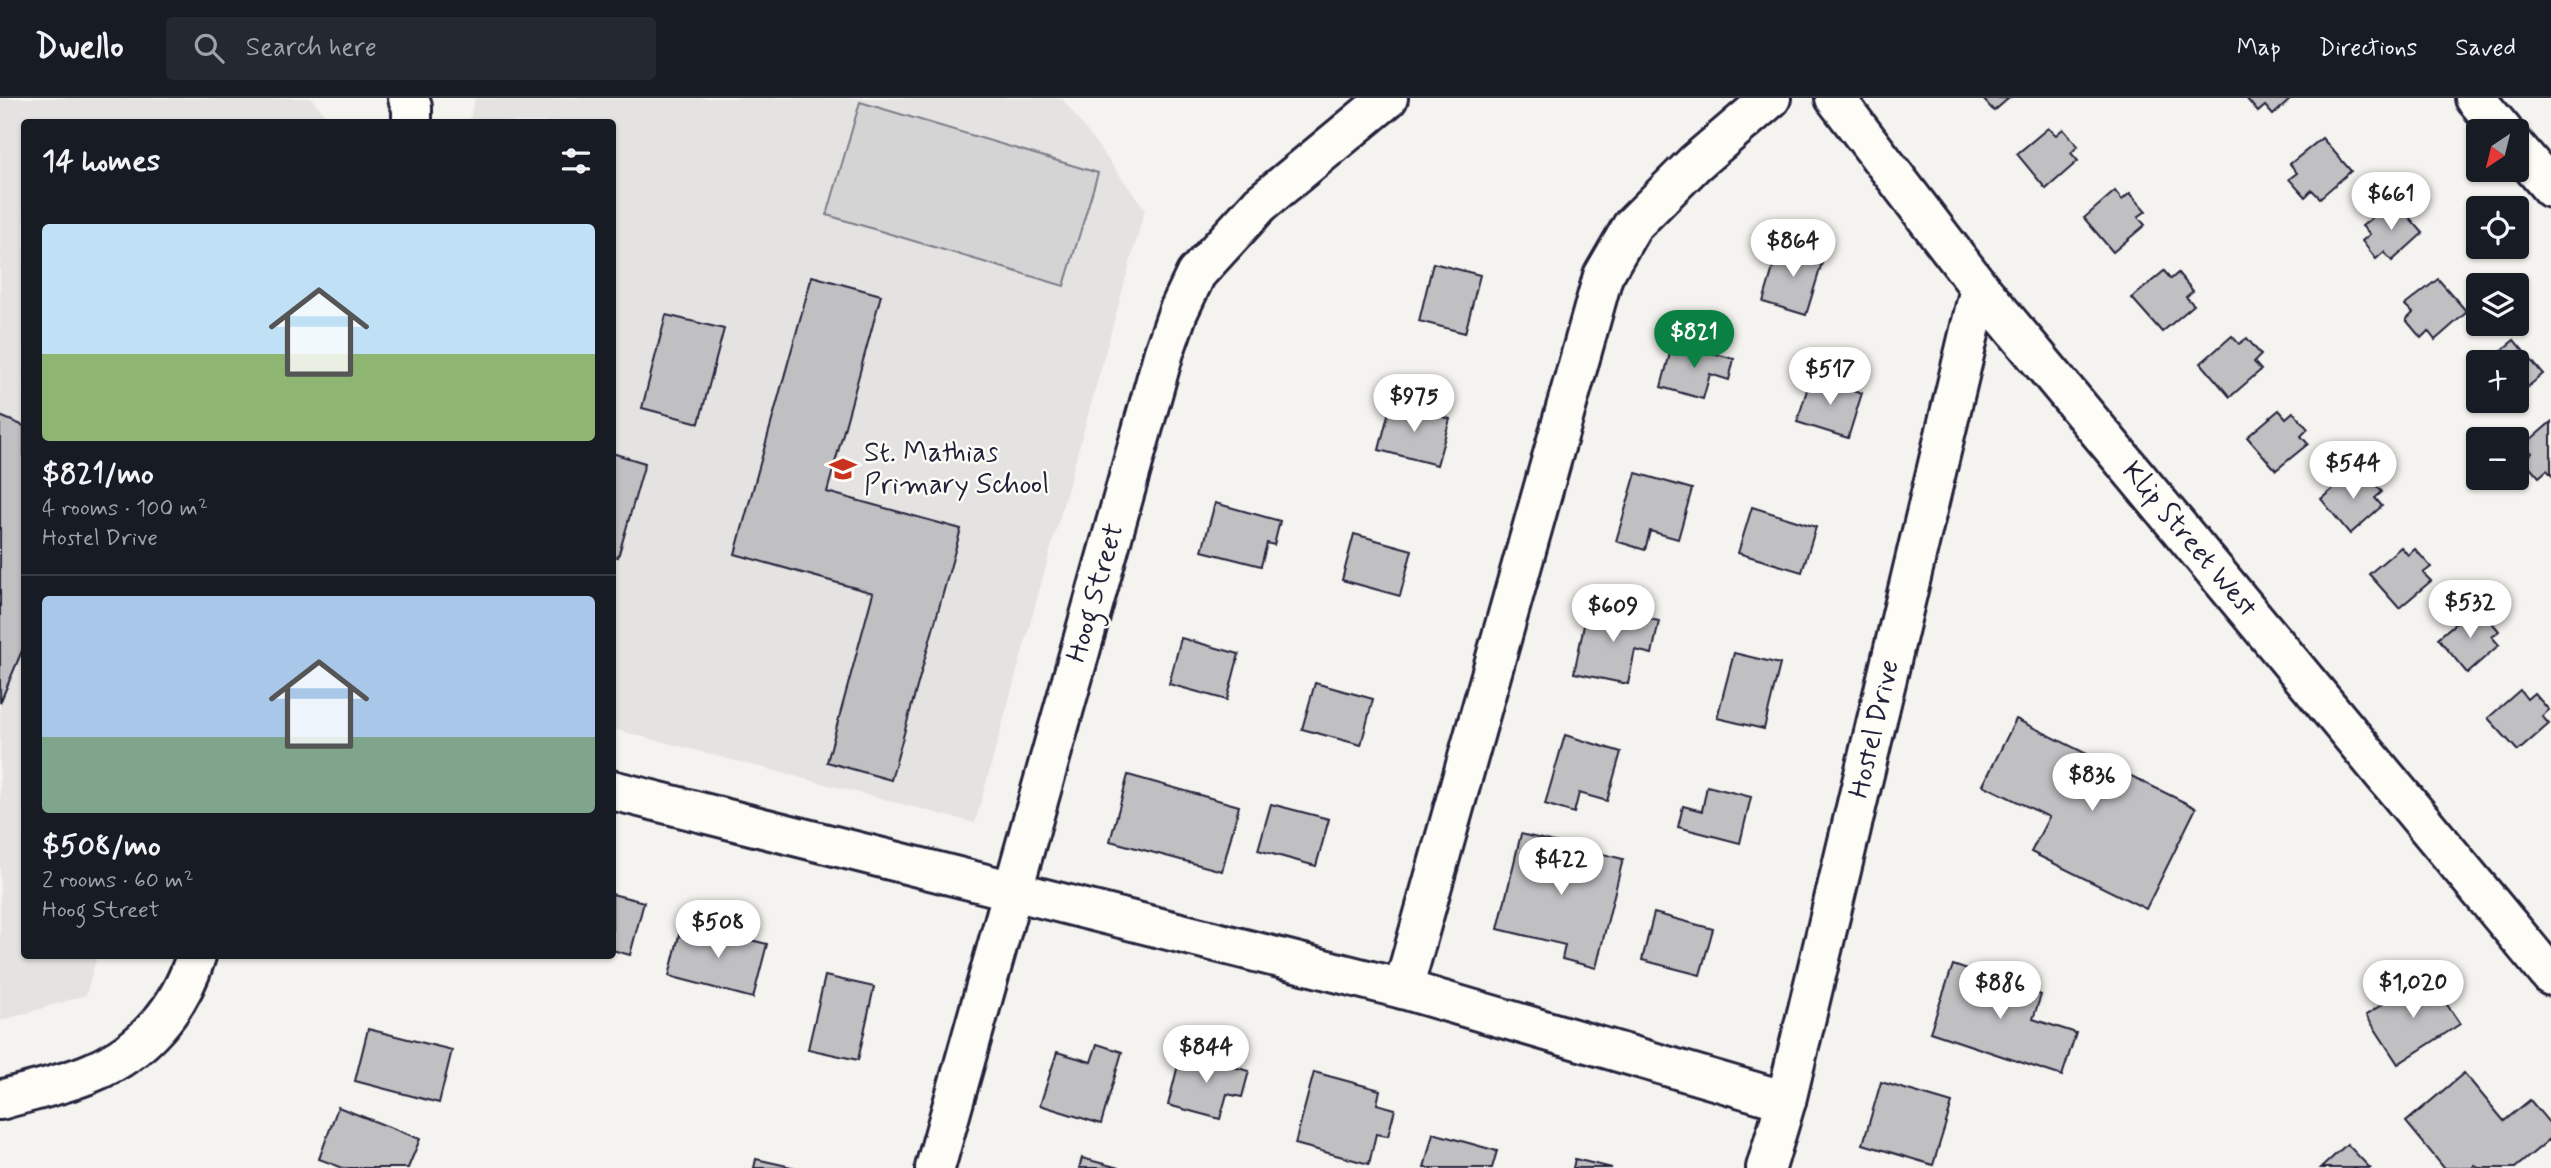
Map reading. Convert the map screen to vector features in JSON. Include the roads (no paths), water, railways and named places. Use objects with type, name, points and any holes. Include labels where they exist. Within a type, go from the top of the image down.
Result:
[{"type":"street","points":[[408,98],[412,107],[412,119]]},
{"type":"street","name":"Hoog Street","points":[[935,1168],[1164,352],[1178,312],[1196,274],[1260,204],[1388,98]]},
{"type":"street","points":[[1403,989],[1603,276],[1632,226],[1695,163],[1771,98]]},
{"type":"street","name":"Klip Street West","points":[[1835,98],[1980,288],[2551,976]]},
{"type":"street","points":[[2475,98],[2493,119]]},
{"type":"street","points":[[2529,163],[2551,188]]},
{"type":"street","name":"Hostel Drive","points":[[1766,1168],[1786,1101],[1980,288]]},
{"type":"street","points":[[616,791],[1403,989],[1786,1101]]},
{"type":"street","points":[[0,1100],[93,1072],[136,1048],[165,1017],[195,959]]},
{"type":"place","name":"St. Mathias Primary School","points":[[843,469]]}]
